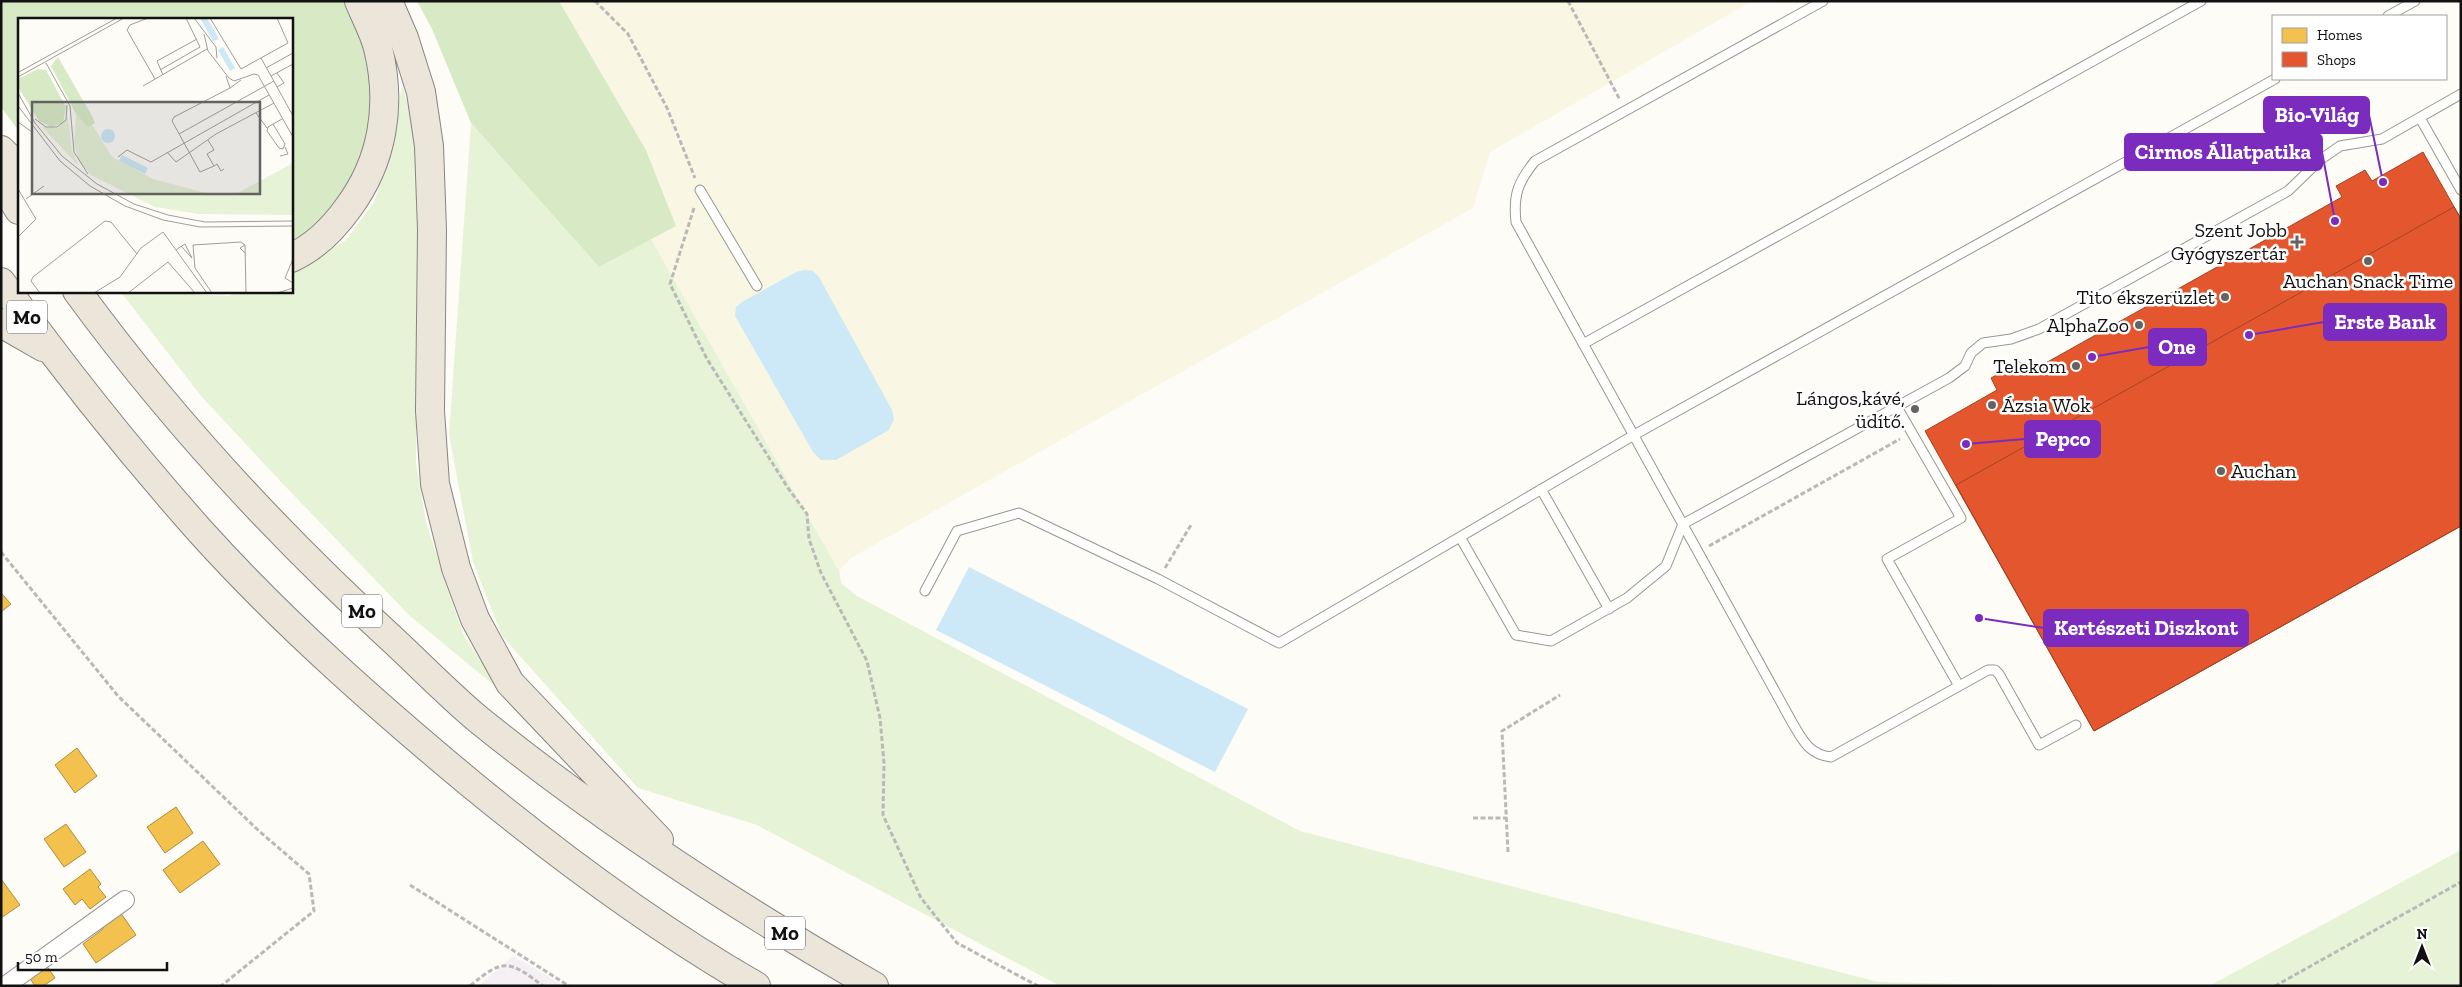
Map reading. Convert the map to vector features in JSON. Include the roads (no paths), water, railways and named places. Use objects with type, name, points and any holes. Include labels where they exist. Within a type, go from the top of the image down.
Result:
[{"type":"highway","points":[[292,257],[332,230],[364,187],[377,153],[383,126],[384,98],[378,47],[359,1]]},
{"type":"highway","points":[[388,1],[404,38],[421,92],[429,146],[432,230],[430,411],[435,484],[456,568],[475,619],[510,683],[696,878]]},
{"type":"highway","points":[[1,150],[18,167]]},
{"type":"highway","points":[[1,181],[18,208]]},
{"type":"highway","name":"M0","points":[[1,282],[52,353],[106,422],[201,532],[304,637],[413,736],[535,837],[625,901],[756,986]]},
{"type":"highway","name":"M0","points":[[78,292],[110,336],[186,427],[258,508],[326,579],[477,718],[618,825],[696,878],[874,986]]},
{"type":"highway","points":[[1,322],[52,353]]},
{"type":"street","points":[[5,986],[125,900]]},
{"type":"lane","points":[[1823,1],[1535,161],[1521,180],[1514,205],[1516,222],[1803,742],[1812,752],[1831,757],[1988,670],[1995,670],[1999,674],[2039,745],[2076,725]]},
{"type":"lane","points":[[1583,344],[2201,1]]},
{"type":"lane","points":[[2390,15],[2415,1]]},
{"type":"lane","points":[[925,592],[958,531],[1019,514],[1158,579],[1278,643],[1634,435],[2274,80]]},
{"type":"lane","points":[[1460,537],[1516,635],[1551,641],[1627,598],[1666,566],[1683,524],[1957,372],[1965,366],[1971,353],[1983,343],[2011,339],[2039,328],[2288,191],[2320,160],[2340,146],[2382,139],[2461,94]]},
{"type":"lane","points":[[2420,118],[2461,190]]},
{"type":"lane","points":[[700,190],[757,286]]},
{"type":"lane","points":[[1897,407],[1961,518],[1888,559],[1959,686]]},
{"type":"lane","points":[[1541,489],[1609,609]]},
{"type":"water","points":[[813,271],[819,277],[892,410],[894,419],[889,430],[836,460],[821,460],[813,452],[735,316],[736,307],[742,302],[796,272]]},
{"type":"water","points":[[969,567],[1248,709],[1215,772],[936,630]]},
{"type":"place","name":"Bio-Világ","points":[[2383,182]]},
{"type":"place","name":"Cirmos Állatpatika","points":[[2335,221]]},
{"type":"place","name":"Szent Jobb Gyógyszertár","points":[[2297,242]]},
{"type":"place","name":"Auchan Snack Time","points":[[2368,261]]},
{"type":"place","name":"Tito ékszerüzlet","points":[[2225,297]]},
{"type":"place","name":"AlphaZoo","points":[[2139,325]]},
{"type":"place","name":"Erste Bank","points":[[2249,335]]},
{"type":"place","name":"One","points":[[2092,357]]},
{"type":"place","name":"Telekom","points":[[2076,366]]},
{"type":"place","name":"Ázsia Wok","points":[[1992,405]]},
{"type":"place","name":"Lángos,kávé, üdítő.","points":[[1915,409]]},
{"type":"place","name":"Pepco","points":[[1966,444]]},
{"type":"place","name":"Auchan","points":[[2221,471]]},
{"type":"place","name":"Kertészeti Diszkont","points":[[1979,618]]}]
